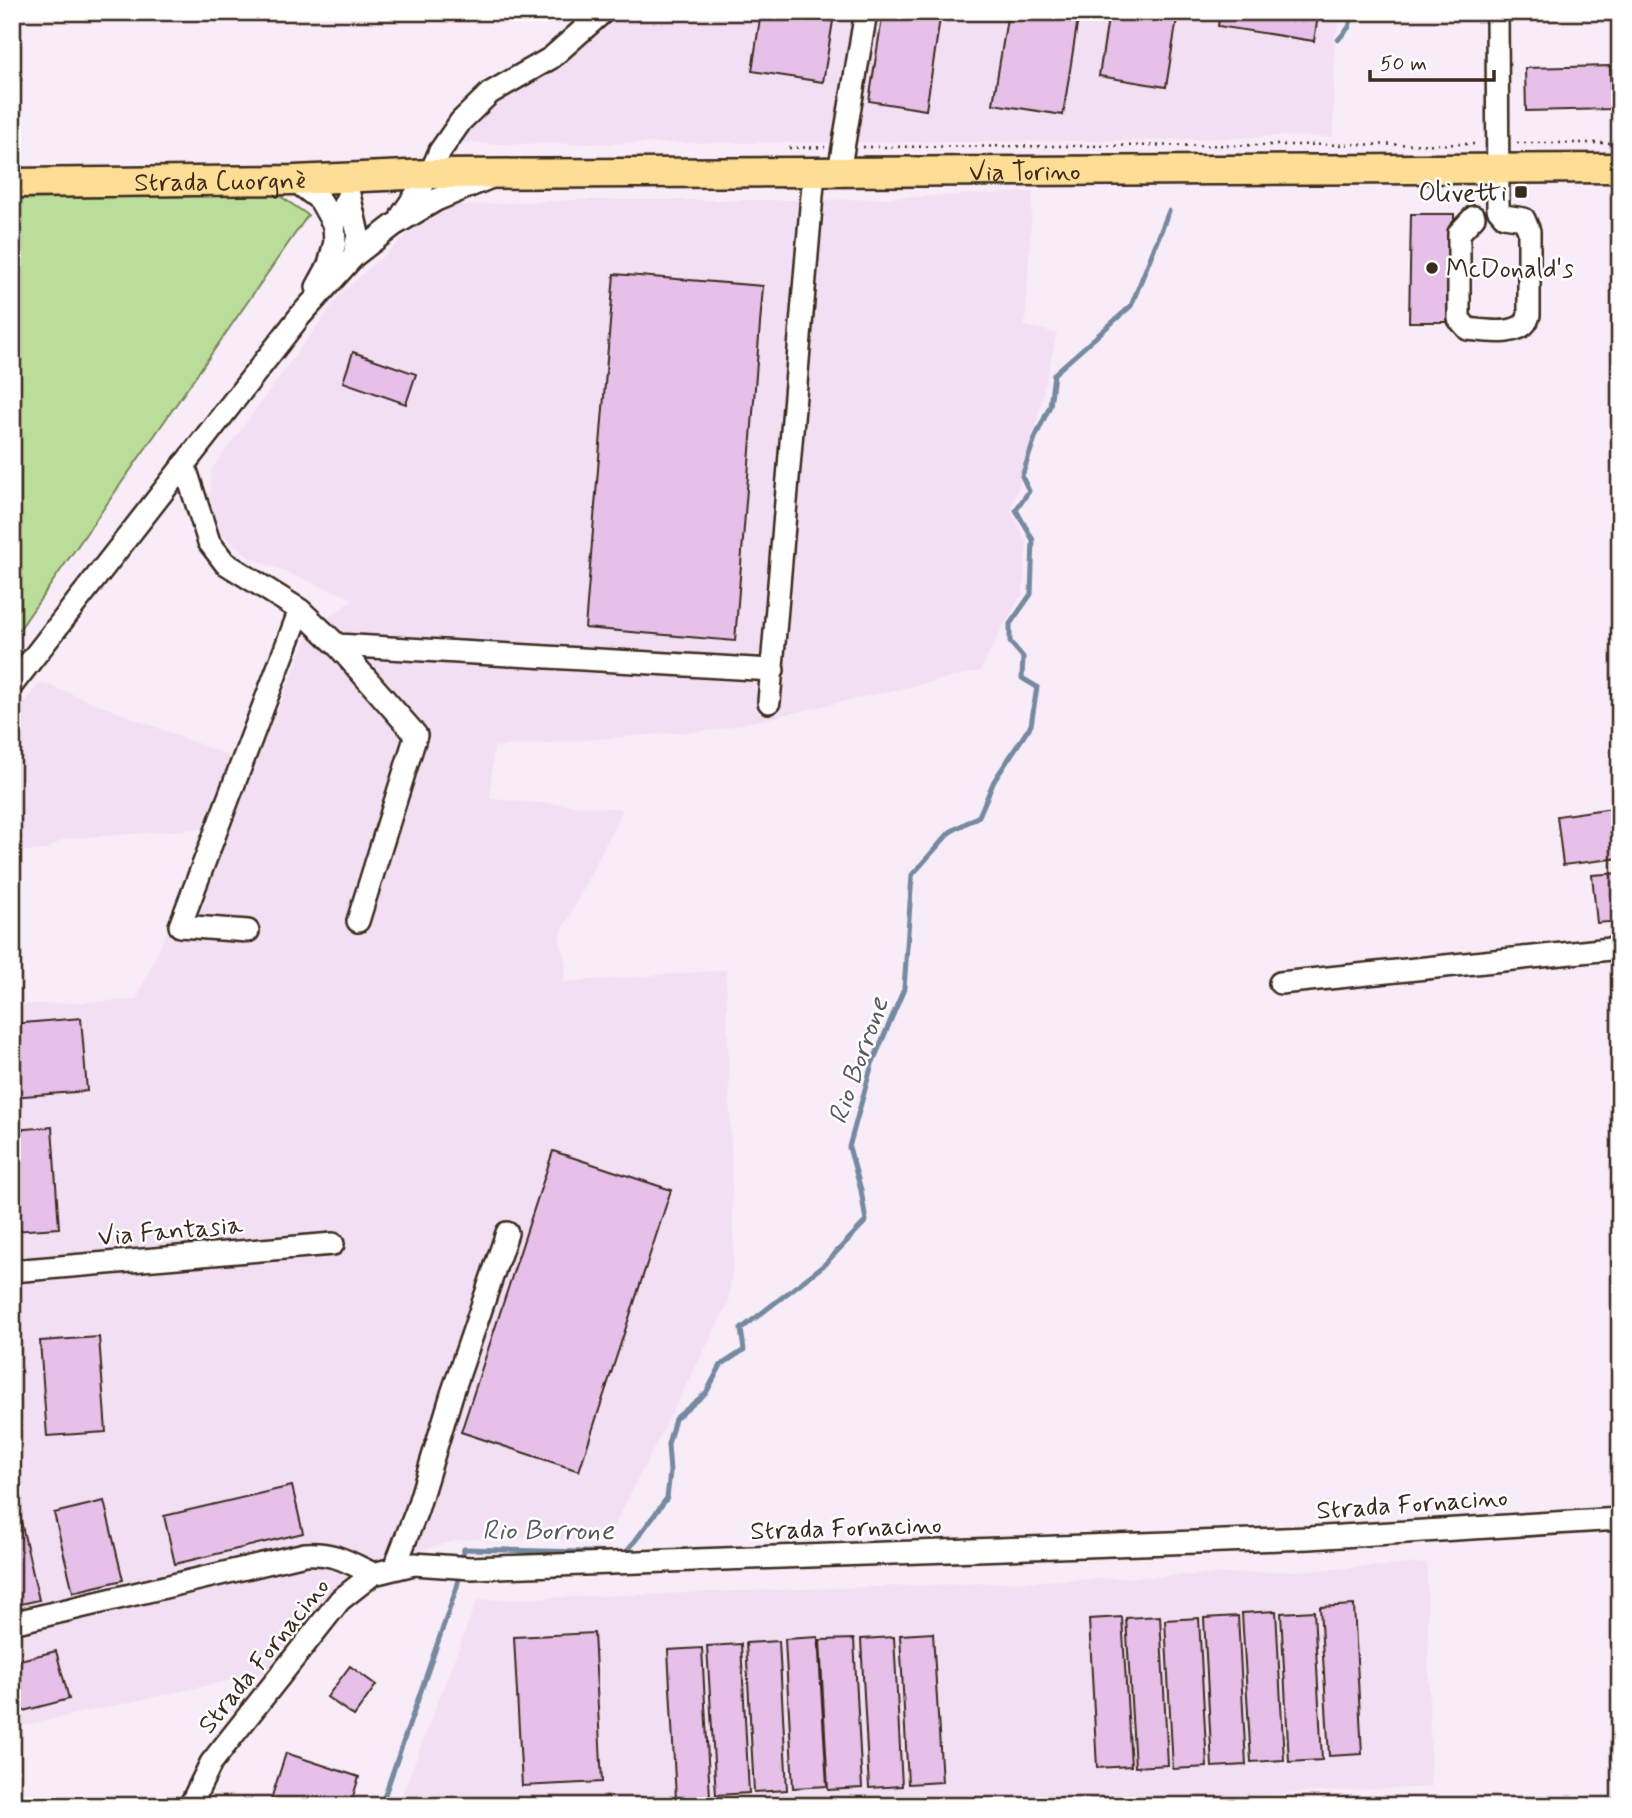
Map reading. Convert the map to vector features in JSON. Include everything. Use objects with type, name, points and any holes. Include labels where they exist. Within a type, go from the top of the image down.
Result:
[{"type":"main road","name":"Via Torino","points":[[430,174],[832,164],[1499,156],[1620,168]]},
{"type":"main road","name":"Strada Cuorgnè","points":[[12,183],[294,180],[347,187],[430,174]]},
{"type":"street","points":[[394,225],[430,174],[439,151],[461,121],[490,93],[551,58],[603,12]]},
{"type":"street","points":[[769,702],[832,164],[866,12]]},
{"type":"street","points":[[1474,218],[1459,233],[1459,319],[1464,326],[1471,329],[1519,329],[1526,324],[1529,315],[1529,231],[1524,219],[1507,217],[1499,211],[1497,12]]},
{"type":"street","points":[[12,685],[300,316],[354,256],[394,225],[436,200],[498,174]]},
{"type":"street","points":[[294,180],[320,200],[334,225]]},
{"type":"street","points":[[347,187],[358,234],[354,256]]},
{"type":"street","points":[[300,316],[329,265],[334,242],[334,225],[347,187]]},
{"type":"street","points":[[184,464],[209,542],[225,563],[300,610],[337,645],[416,734],[358,921]]},
{"type":"street","points":[[248,931],[180,926],[300,610]]},
{"type":"street","points":[[337,645],[773,670]]},
{"type":"street","points":[[1280,983],[1620,948]]},
{"type":"street","points":[[394,1569],[417,1510],[452,1394],[507,1233]]},
{"type":"street","name":"Via Fantasia","points":[[12,1272],[332,1244]]},
{"type":"street","name":"Strada Fornacino","points":[[190,1806],[211,1763],[340,1600],[373,1574],[414,1564],[471,1568],[1309,1538],[1620,1519]]},
{"type":"street","points":[[12,1623],[305,1554],[335,1555],[373,1574]]},
{"type":"path","points":[[779,149],[832,164],[1499,156],[1620,142]]},
{"type":"shaded area","points":[[12,12],[21,12],[19,74],[12,74]]},
{"type":"shaded area","points":[[615,12],[1343,12],[1335,36],[1333,137],[974,142],[461,142],[478,120],[513,93],[569,59]]},
{"type":"shaded area","points":[[1033,192],[1025,326],[1057,333],[1031,447],[1011,510],[1027,543],[1023,593],[980,671],[716,730],[494,747],[490,799],[623,809],[559,937],[566,964],[564,982],[726,970],[734,1257],[728,1304],[606,1541],[493,1537],[454,1541],[399,1556],[354,1576],[309,1617],[264,1673],[12,1728],[12,1005],[136,1000],[208,828],[64,839],[45,850],[12,852],[12,717],[41,682],[255,766],[308,635],[353,599],[251,558],[216,530],[210,499],[211,470],[342,292],[440,206],[573,200],[832,200]]},
{"type":"shaded area","points":[[1427,1563],[1431,1787],[1021,1806],[398,1806],[477,1600],[1040,1581]]},
{"type":"green space","points":[[277,194],[308,215],[12,640],[12,199]]},
{"type":"building","points":[[761,12],[833,21],[823,82],[752,71]]},
{"type":"building","points":[[883,12],[941,12],[926,110],[869,101]]},
{"type":"building","points":[[1008,12],[1079,12],[1063,115],[993,104]]},
{"type":"building","points":[[1109,12],[1178,12],[1166,87],[1099,76]]},
{"type":"building","points":[[1220,12],[1333,12],[1332,19],[1318,16],[1314,41],[1218,26]]},
{"type":"building","points":[[1610,66],[1611,109],[1526,111],[1525,68]]},
{"type":"building","name":"McDonald's","points":[[1411,214],[1454,214],[1455,322],[1409,322]]},
{"type":"building","points":[[614,274],[763,286],[735,641],[585,628]]},
{"type":"building","points":[[353,352],[416,374],[406,404],[343,382]]},
{"type":"building","points":[[1620,807],[1620,858],[1563,865],[1557,816]]},
{"type":"building","points":[[1620,873],[1620,921],[1597,923],[1592,875]]},
{"type":"building","points":[[81,1018],[87,1091],[12,1097],[12,1024]]},
{"type":"building","points":[[52,1127],[59,1228],[12,1231],[12,1130]]},
{"type":"building","points":[[553,1151],[671,1190],[579,1471],[461,1432]]},
{"type":"building","points":[[99,1337],[106,1432],[47,1436],[40,1341]]},
{"type":"building","points":[[292,1486],[303,1533],[175,1564],[164,1516]]},
{"type":"building","points":[[104,1501],[123,1580],[73,1592],[54,1513]]},
{"type":"building","points":[[18,1508],[39,1600],[12,1606],[12,1509]]},
{"type":"building","points":[[1354,1605],[1362,1754],[1329,1756],[1320,1607]]},
{"type":"building","points":[[1276,1611],[1284,1760],[1251,1762],[1242,1613]]},
{"type":"building","points":[[1314,1611],[1322,1760],[1289,1762],[1281,1613]]},
{"type":"building","points":[[1160,1616],[1168,1765],[1135,1767],[1126,1618]]},
{"type":"building","points":[[1238,1616],[1246,1765],[1212,1767],[1204,1618]]},
{"type":"building","points":[[1122,1617],[1131,1766],[1097,1768],[1089,1619]]},
{"type":"building","points":[[1199,1618],[1207,1767],[1173,1769],[1165,1620]]},
{"type":"building","points":[[594,1633],[602,1782],[522,1786],[514,1637]]},
{"type":"building","points":[[933,1633],[942,1782],[908,1784],[900,1635]]},
{"type":"building","points":[[818,1637],[827,1786],[793,1788],[785,1639]]},
{"type":"building","points":[[894,1637],[902,1786],[869,1788],[861,1639]]},
{"type":"building","points":[[854,1639],[862,1788],[828,1790],[820,1640]]},
{"type":"building","points":[[779,1641],[787,1790],[754,1792],[746,1643]]},
{"type":"building","points":[[741,1644],[749,1793],[716,1795],[707,1646]]},
{"type":"building","points":[[702,1648],[710,1797],[676,1799],[668,1650]]},
{"type":"building","points":[[56,1651],[69,1699],[12,1714],[12,1662]]},
{"type":"building","points":[[350,1666],[376,1685],[354,1716],[327,1697]]},
{"type":"building","points":[[286,1753],[359,1777],[350,1806],[292,1806],[271,1799]]},
{"type":"waterway","name":"Rio Borrone","points":[[1338,40],[1349,27],[1353,12]]},
{"type":"waterway","points":[[12,81],[20,80]]},
{"type":"waterway","name":"Rio Borrone","points":[[461,1564],[464,1549],[626,1553],[667,1498],[670,1472],[668,1444],[675,1419],[706,1393],[721,1365],[744,1350],[741,1329],[824,1265],[866,1221],[849,1147],[872,1064],[904,989],[912,875],[950,832],[979,816],[994,781],[1031,725],[1037,687],[1022,678],[1023,657],[1010,642],[1010,624],[1031,594],[1033,540],[1016,510],[1029,491],[1022,476],[1050,406],[1054,374],[1131,306],[1169,211]]},
{"type":"waterway","name":"Rio Borrone","points":[[381,1806],[460,1573]]},
{"type":"place","name":"Olivetti","points":[[1521,192]]},
{"type":"place","name":"McDonald's","points":[[1432,268]]}]
